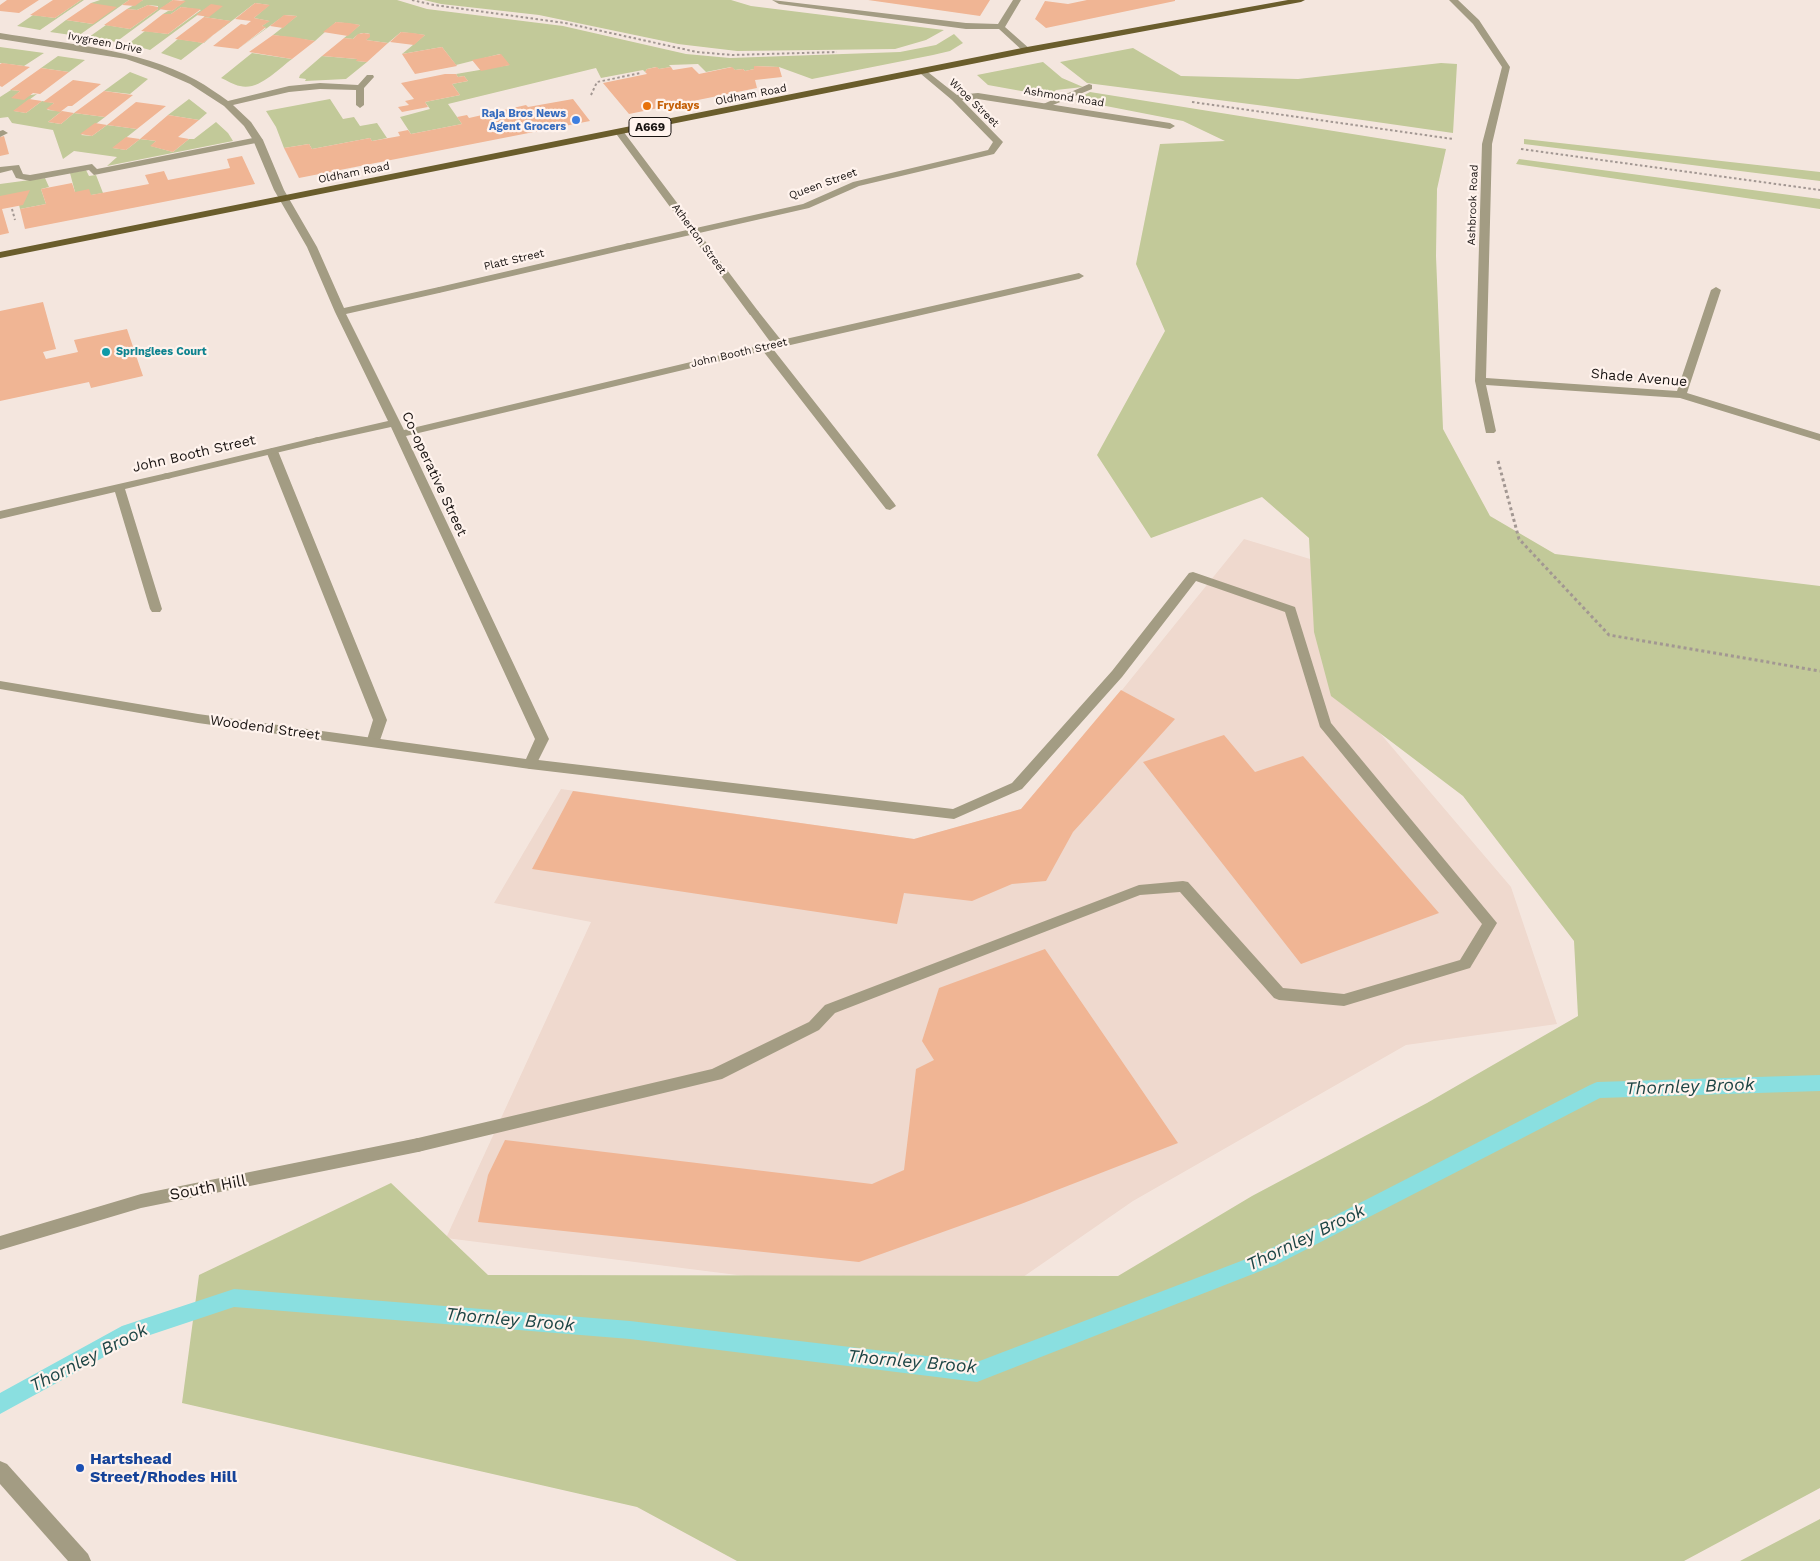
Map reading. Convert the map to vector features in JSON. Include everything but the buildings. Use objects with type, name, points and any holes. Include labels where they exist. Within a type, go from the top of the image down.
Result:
[{"type":"main road","name":"Oldham Road","points":[[0,255],[1027,50],[1301,0]]},
{"type":"street","points":[[776,0],[779,2],[966,26],[1001,27],[1027,50]]},
{"type":"street","points":[[1001,27],[1017,0]]},
{"type":"street","name":"Ashbrook Road","points":[[1453,0],[1476,22],[1506,67],[1487,144],[1480,381],[1490,431]]},
{"type":"street","name":"Ivygreen Drive","points":[[0,36],[138,60],[187,79],[227,104],[248,124],[258,140],[279,190],[285,198]]},
{"type":"street","name":"Wroe Street","points":[[924,72],[954,98],[998,142],[991,152]]},
{"type":"street","points":[[360,105],[360,88],[370,77]]},
{"type":"street","points":[[227,104],[289,89],[320,86],[360,88]]},
{"type":"street","points":[[1046,105],[1089,87]]},
{"type":"street","name":"Ashmond Road","points":[[954,98],[978,96],[1046,105],[1170,126]]},
{"type":"street","name":"Atherton Street","points":[[620,132],[754,313],[772,346],[890,506]]},
{"type":"street","points":[[0,170],[16,167],[19,176],[30,178],[92,167],[94,172],[258,140]]},
{"type":"street","name":"Queen Street","points":[[693,231],[806,206],[856,184],[991,152]]},
{"type":"street","name":"Co-operative Street","points":[[285,198],[312,247],[340,312],[400,434],[542,739],[530,764]]},
{"type":"street","name":"Platt Street","points":[[340,312],[693,231]]},
{"type":"street","name":"John Booth Street","points":[[400,434],[1079,276]]},
{"type":"street","points":[[1681,395],[1716,290]]},
{"type":"street","name":"Shade Avenue","points":[[1480,381],[1681,395],[1820,438]]},
{"type":"street","name":"John Booth Street","points":[[0,514],[394,423]]},
{"type":"street","points":[[272,452],[380,720],[373,744]]},
{"type":"street","points":[[119,487],[156,609]]},
{"type":"street","name":"South Hill","points":[[0,1242],[141,1201],[418,1144],[716,1075],[814,1026],[830,1009],[1139,890],[1183,886],[1279,994],[1344,1000],[1465,964],[1490,923],[1325,724],[1291,610],[1193,576],[1117,674],[1017,786],[954,814],[530,764]]},
{"type":"street","name":"Woodend Street","points":[[0,685],[102,704],[373,744],[530,764]]},
{"type":"street","points":[[0,1470],[81,1561]]},
{"type":"path","points":[[412,0],[434,5],[565,23],[697,52],[732,54],[839,52]]},
{"type":"path","points":[[591,95],[597,82],[641,73]]},
{"type":"path","points":[[1187,101],[1458,139]]},
{"type":"path","points":[[1521,149],[1820,190]]},
{"type":"path","points":[[1490,431],[1519,540],[1609,635],[1820,671]]},
{"type":"shaded area","points":[[1244,539],[1363,575],[1368,719],[1511,887],[1557,1024],[1406,1045],[1133,1201],[981,1306],[446,1238],[591,922],[494,903],[561,789],[914,839],[1021,809],[1122,690]]},
{"type":"green space","points":[[81,0],[84,0],[40,30],[17,26],[33,15],[55,18]]},
{"type":"green space","points":[[100,0],[129,0],[78,36],[50,32],[66,20],[93,24],[91,3]]},
{"type":"green space","points":[[143,0],[173,0],[116,42],[89,37],[106,25],[130,29],[158,9],[158,6],[148,5],[137,10],[127,9]]},
{"type":"green space","points":[[181,0],[397,0],[427,9],[563,26],[686,54],[730,58],[900,52],[936,45],[954,34],[963,43],[950,51],[812,79],[779,67],[754,66],[754,69],[745,71],[743,69],[735,70],[731,67],[706,72],[698,64],[669,65],[671,67],[659,69],[656,67],[647,69],[645,72],[643,70],[601,78],[596,68],[448,104],[462,124],[411,134],[400,117],[430,109],[425,102],[460,95],[452,84],[468,81],[464,76],[458,77],[456,74],[509,65],[500,54],[456,65],[442,47],[402,54],[425,35],[401,32],[388,43],[366,40],[370,34],[365,33],[359,34],[353,39],[344,38],[360,25],[336,22],[315,41],[273,35],[297,16],[285,15],[238,49],[266,28],[262,26],[269,21],[254,18],[269,5],[255,3],[213,35],[230,21],[204,17],[211,5],[150,50],[128,44],[145,31],[168,34],[201,10],[181,7],[171,14],[163,14],[172,11],[185,1]]},
{"type":"green space","points":[[424,0],[731,0],[751,6],[944,30],[926,40],[895,49],[737,51],[678,44],[539,15],[441,4]]},
{"type":"green space","points":[[178,39],[203,43],[181,60],[161,53]]},
{"type":"green space","points":[[0,47],[44,53],[24,66],[0,63]]},
{"type":"green space","points":[[1133,48],[1181,76],[1298,79],[1441,63],[1457,64],[1453,133],[1087,83],[1060,62]]},
{"type":"green space","points":[[252,53],[292,59],[268,78],[247,87],[221,78]]},
{"type":"green space","points":[[58,56],[85,60],[69,72],[41,68]]},
{"type":"green space","points":[[322,56],[357,59],[357,61],[367,62],[346,79],[305,81],[306,79],[299,78]]},
{"type":"green space","points":[[1043,62],[1062,78],[1083,87],[1056,90],[1049,96],[988,85],[977,75]]},
{"type":"green space","points":[[130,72],[148,79],[130,94],[104,91]]},
{"type":"green space","points":[[11,90],[20,91],[12,98],[37,94],[14,111],[26,113],[42,101],[54,103],[47,110],[62,111],[48,122],[61,124],[74,113],[105,117],[81,135],[92,136],[107,125],[137,129],[113,148],[126,150],[140,139],[156,141],[151,146],[173,152],[189,139],[194,139],[216,122],[228,133],[233,141],[107,166],[117,157],[74,151],[63,159],[53,130],[12,123],[8,117],[0,118],[0,97]]},
{"type":"green space","points":[[1090,92],[1446,149],[1437,189],[1436,256],[1443,429],[1490,516],[1555,554],[1820,586],[1820,1488],[1684,1561],[737,1561],[637,1507],[182,1403],[199,1275],[391,1183],[488,1275],[1118,1276],[1252,1196],[1427,1103],[1578,1016],[1574,941],[1463,796],[1331,696],[1314,632],[1309,538],[1262,497],[1151,538],[1097,455],[1165,331],[1136,264],[1160,144],[1225,141],[1183,121],[1075,100]]},
{"type":"green space","points":[[189,99],[207,113],[199,120],[168,115]]},
{"type":"green space","points":[[330,99],[343,119],[354,117],[360,126],[377,123],[387,138],[372,141],[370,138],[312,149],[309,144],[284,148],[276,127],[266,111]]},
{"type":"green space","points":[[1524,139],[1820,172],[1820,181],[1524,144]]},
{"type":"green space","points":[[1519,159],[1820,199],[1820,209],[1516,164]]},
{"type":"green space","points":[[86,170],[89,176],[96,175],[103,193],[91,195],[75,192],[70,173]]},
{"type":"green space","points":[[45,178],[49,187],[41,189],[46,204],[20,209],[19,205],[0,196],[0,184]]},
{"type":"green space","points":[[1820,1519],[1820,1561],[1740,1561]]},
{"type":"waterway","name":"Thornley Brook","points":[[0,1404],[129,1333],[234,1298],[630,1330],[977,1372],[1269,1259],[1597,1090],[1820,1083]]},
{"type":"place","name":"Frydays","points":[[647,106]]},
{"type":"place","name":"Raja Bros News Agent Grocers","points":[[576,120]]},
{"type":"place","name":"Springlees Court","points":[[106,352]]},
{"type":"place","name":"Hartshead Street/Rhodes Hill","points":[[80,1468]]}]
